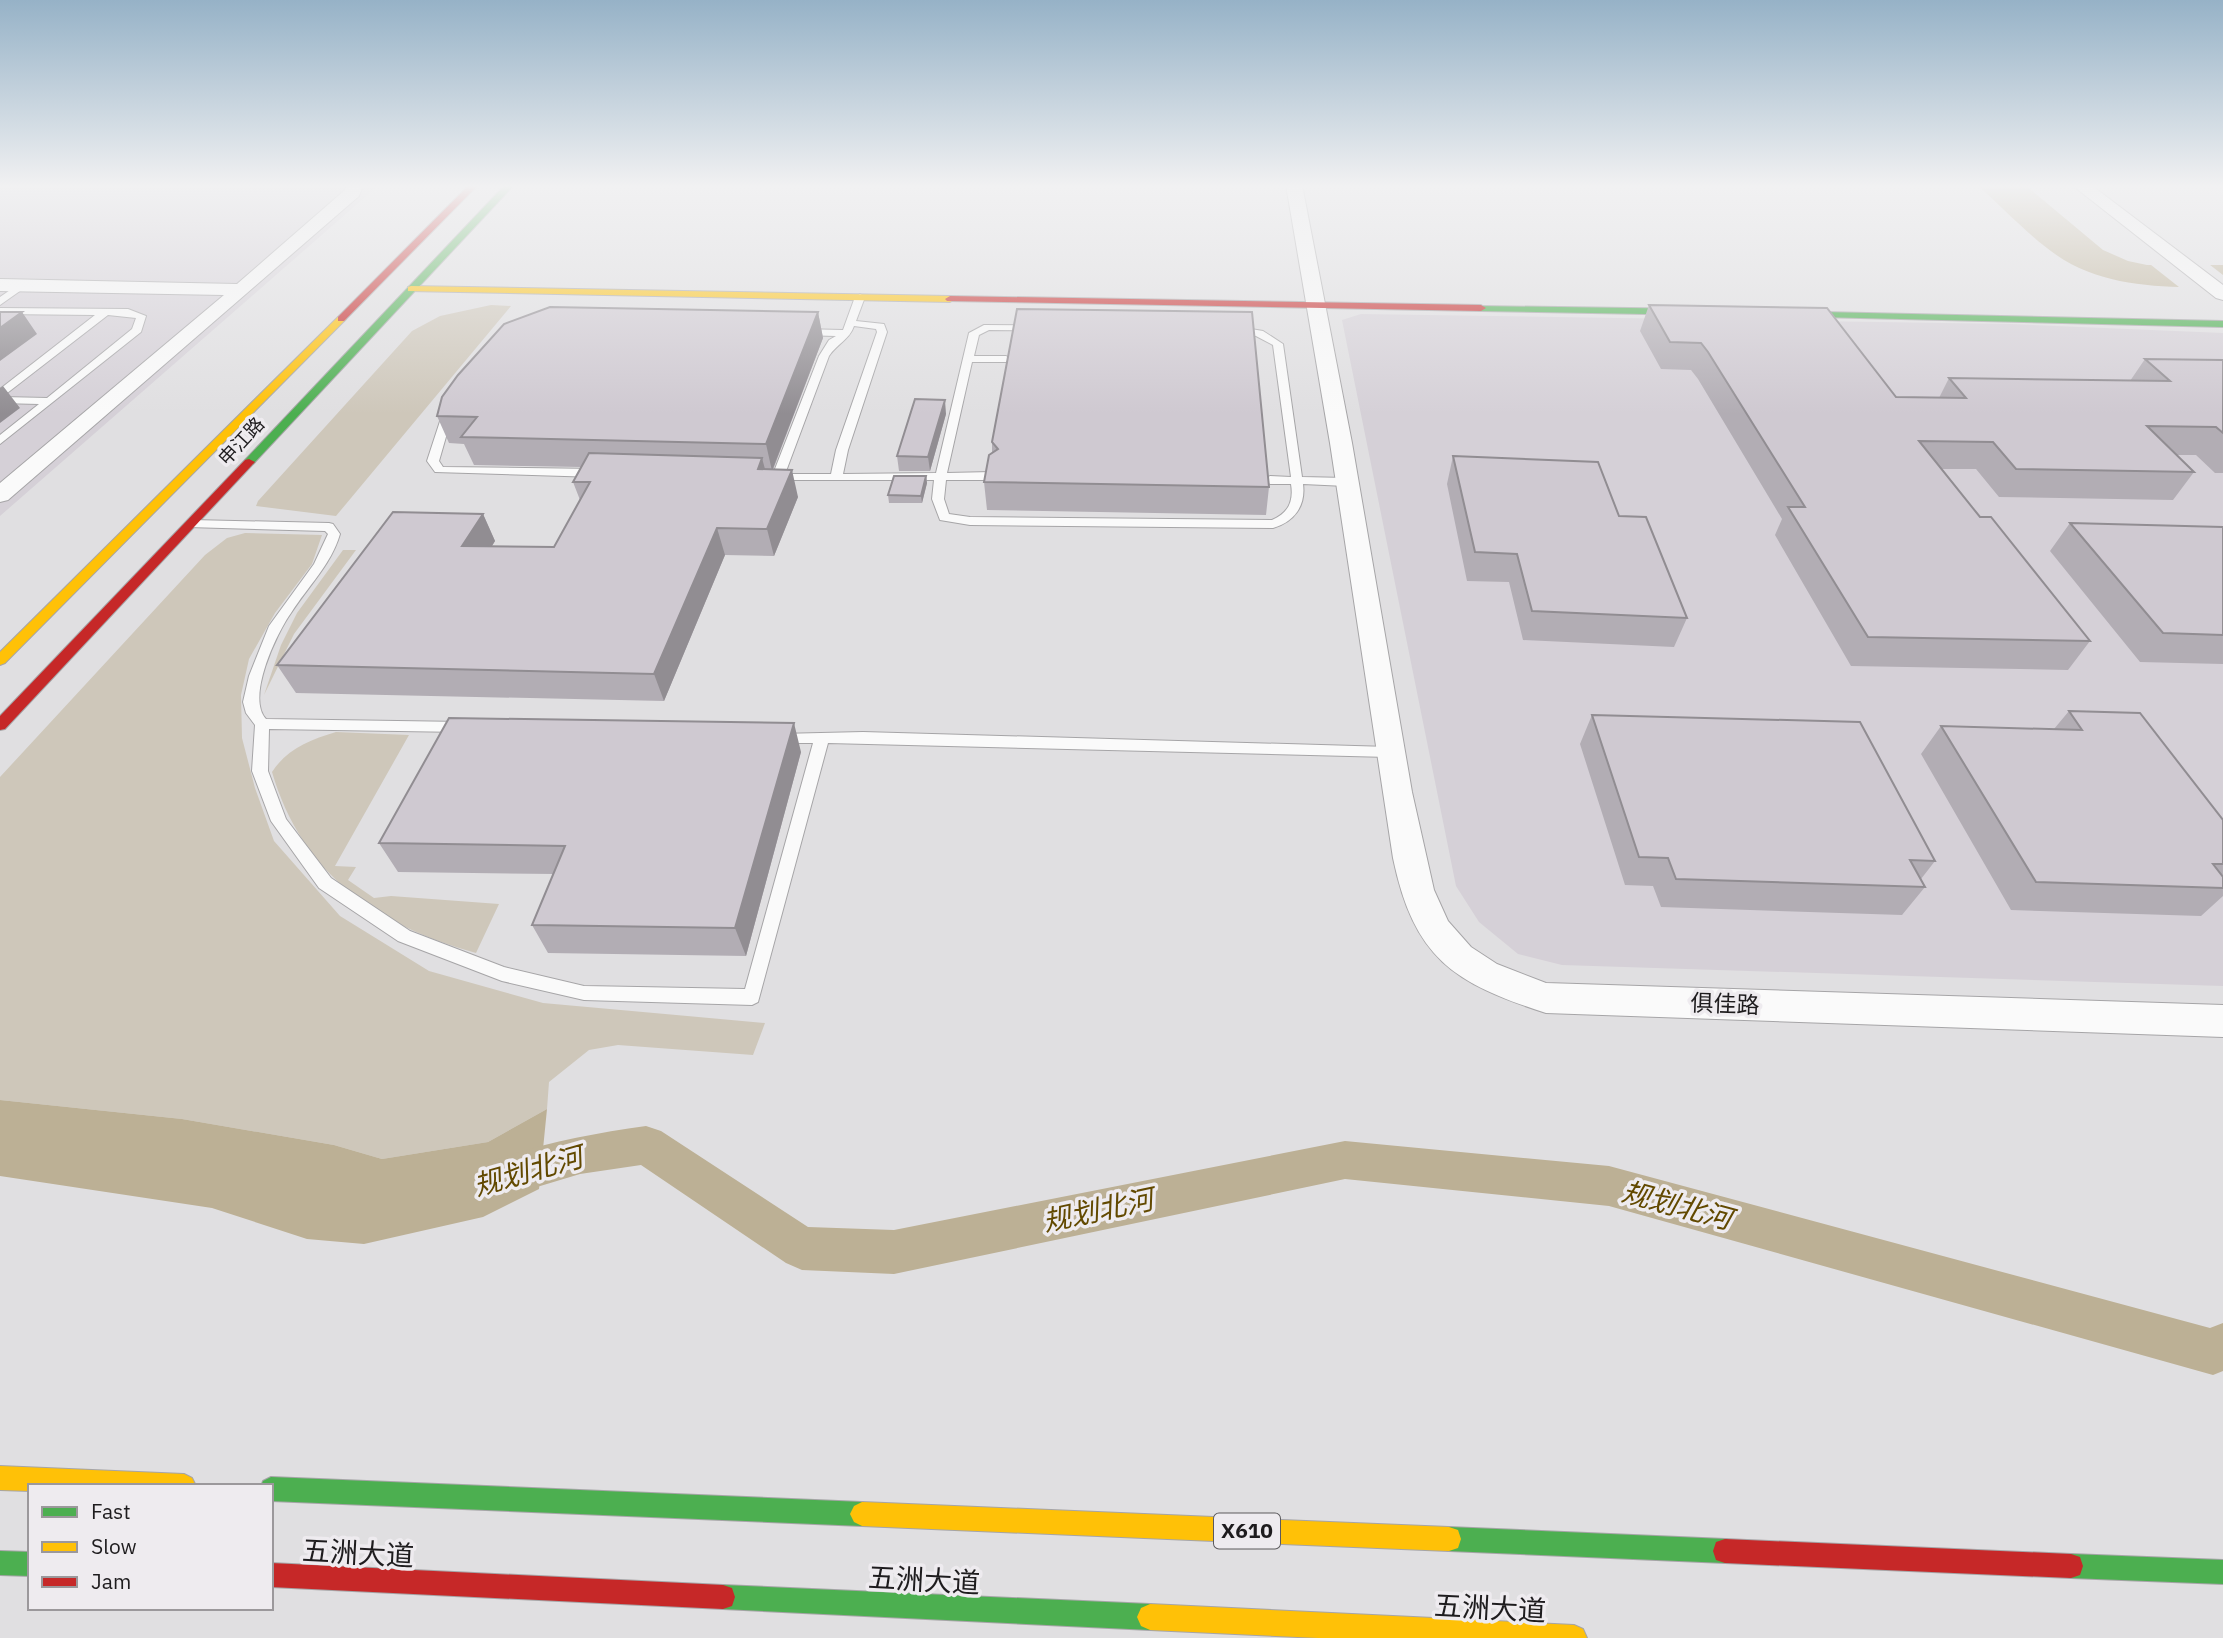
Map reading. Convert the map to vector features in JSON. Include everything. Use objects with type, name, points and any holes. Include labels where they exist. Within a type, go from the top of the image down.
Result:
[{"type":"main road","name":"申江路","points":[[0,660],[398,261]]},
{"type":"main road","name":"申江路","points":[[0,725],[437,261]]},
{"type":"main road","points":[[411,289],[1718,312]]},
{"type":"main road","points":[[1759,312],[2223,324]]},
{"type":"main road","points":[[0,1478],[138,1484]]},
{"type":"main road","name":"X610","points":[[273,1489],[2223,1572]]},
{"type":"main road","points":[[0,1563],[28,1564]]},
{"type":"main road","name":"五洲大道","points":[[273,1575],[1574,1638]]},
{"type":"street","points":[[0,495],[274,261]]},
{"type":"street","name":"俱佳路","points":[[1308,261],[1389,752],[1418,892],[1435,930],[1472,970],[1504,985],[1546,999],[2223,1021]]},
{"type":"street","points":[[2181,261],[2223,294]]},
{"type":"street","points":[[0,285],[242,290]]},
{"type":"lane","points":[[0,302],[22,286]]},
{"type":"lane","points":[[778,478],[824,356],[833,342],[848,328],[860,297]]},
{"type":"lane","points":[[1131,306],[1131,328]]},
{"type":"lane","points":[[0,311],[128,312],[141,316],[141,324],[0,441]]},
{"type":"lane","points":[[0,397],[105,312]]},
{"type":"lane","points":[[792,332],[874,324],[880,326],[882,331],[842,450],[837,475]]},
{"type":"lane","points":[[988,327],[1239,330],[1259,333],[1278,344],[1299,496],[1296,507],[1286,520],[1273,524],[999,521],[944,517],[937,499],[968,359],[974,333],[988,327]]},
{"type":"lane","points":[[968,359],[1006,359]]},
{"type":"lane","points":[[0,397],[50,401]]},
{"type":"lane","points":[[454,400],[448,410],[433,461],[439,470],[616,474]]},
{"type":"lane","points":[[765,478],[837,475],[992,476]]},
{"type":"lane","points":[[1270,480],[1346,482]]},
{"type":"lane","points":[[192,524],[328,527],[334,534],[326,554],[284,612],[265,650],[248,702],[253,715],[262,724],[388,724],[480,728]]},
{"type":"lane","points":[[262,724],[260,771],[279,821],[325,883],[404,936],[502,974],[584,993],[752,997],[822,739]]},
{"type":"lane","points":[[761,738],[863,737],[1389,752]]},
{"type":"shaded area","points":[[0,261],[291,261],[0,516]]},
{"type":"shaded area","points":[[491,305],[511,306],[336,516],[256,506],[412,331],[440,316]]},
{"type":"shaded area","points":[[1361,314],[2010,324],[2223,333],[2223,986],[1562,965],[1518,954],[1479,922],[1456,886],[1342,320]]},
{"type":"shaded area","points":[[245,533],[322,535],[312,564],[275,613],[249,659],[241,695],[242,738],[255,788],[274,841],[340,916],[429,971],[543,1003],[765,1023],[753,1055],[618,1045],[589,1050],[549,1082],[547,1109],[488,1142],[382,1159],[334,1145],[182,1119],[0,1100],[0,777],[205,555],[227,538]]},
{"type":"shaded area","points":[[343,550],[356,550],[294,634],[264,695],[281,645],[297,613]]},
{"type":"shaded area","points":[[336,732],[409,735],[335,866],[356,867],[348,880],[374,898],[391,896],[499,904],[476,953],[440,941],[376,911],[348,891],[324,867],[303,840],[285,808],[272,772],[285,757],[300,746]]},
{"type":"water","points":[[2067,261],[2223,265],[2223,287],[2141,284],[2101,276]]},
{"type":"water","points":[[0,1100],[182,1119],[334,1145],[382,1159],[488,1142],[547,1109],[539,1189],[483,1217],[364,1244],[307,1239],[212,1208],[0,1176]]},
{"type":"pier","points":[[2147,261],[2206,261],[2223,275],[2223,291],[2184,291]]},
{"type":"building","points":[[1649,305],[1827,308],[1896,397],[1966,398],[1949,378],[2170,381],[2145,359],[2223,360],[2223,433],[2216,427],[2147,426],[2194,472],[2016,469],[1993,442],[1919,441],[1980,517],[1991,517],[2090,641],[1868,637],[1788,507],[1805,507],[1708,352],[1701,343],[1670,342]]},
{"type":"building","points":[[550,307],[818,312],[766,444],[461,437],[477,417],[437,416],[442,397],[504,324]]},
{"type":"building","points":[[1017,309],[1252,312],[1269,487],[984,482],[989,455],[998,449],[992,442]]},
{"type":"building","points":[[0,312],[22,312],[0,328]]},
{"type":"building","points":[[915,399],[945,400],[928,457],[897,456]]},
{"type":"building","points":[[589,453],[762,458],[758,469],[792,470],[767,529],[717,528],[654,674],[277,665],[393,512],[483,514],[462,546],[554,547],[590,482],[573,482]]},
{"type":"building","points":[[1453,456],[1598,462],[1619,516],[1646,517],[1687,618],[1532,611],[1517,554],[1475,552]]},
{"type":"building","points":[[894,476],[926,476],[921,496],[888,495]]},
{"type":"building","points":[[2070,523],[2223,527],[2223,635],[2163,633]]},
{"type":"building","points":[[2069,711],[2140,713],[2223,820],[2223,864],[2213,864],[2223,877],[2223,888],[2036,882],[1941,726],[2082,730]]},
{"type":"building","points":[[1592,715],[1860,722],[1935,861],[1910,860],[1925,887],[1676,879],[1668,858],[1639,857]]},
{"type":"building","points":[[449,718],[794,723],[735,928],[532,925],[565,846],[379,843]]},
{"type":"waterway","name":"规划北河","points":[[497,1179],[580,1155],[646,1145],[802,1248],[894,1252],[1345,1160],[1609,1186],[2213,1352],[2223,1346]]},
{"type":"traffic: fast","points":[[249,462],[438,261]]},
{"type":"traffic: fast","points":[[1481,308],[1700,312]]},
{"type":"traffic: fast","points":[[1778,313],[2223,324]]},
{"type":"traffic: fast","points":[[273,1489],[862,1514]]},
{"type":"traffic: fast","points":[[1449,1539],[1725,1551]]},
{"type":"traffic: fast","points":[[0,1563],[28,1564]]},
{"type":"traffic: fast","points":[[2071,1566],[2223,1572]]},
{"type":"traffic: fast","points":[[723,1597],[1150,1617]]},
{"type":"traffic: slow","points":[[411,289],[950,299]]},
{"type":"traffic: slow","points":[[0,660],[341,319]]},
{"type":"traffic: slow","points":[[0,1478],[138,1484]]},
{"type":"traffic: slow","points":[[862,1514],[1449,1539]]},
{"type":"traffic: slow","points":[[1150,1617],[1574,1638]]},
{"type":"traffic: jam","points":[[341,319],[398,261]]},
{"type":"traffic: jam","points":[[950,299],[1481,308]]},
{"type":"traffic: jam","points":[[0,725],[249,462]]},
{"type":"traffic: jam","points":[[1725,1551],[2071,1566]]},
{"type":"traffic: jam","points":[[273,1575],[723,1597]]}]
